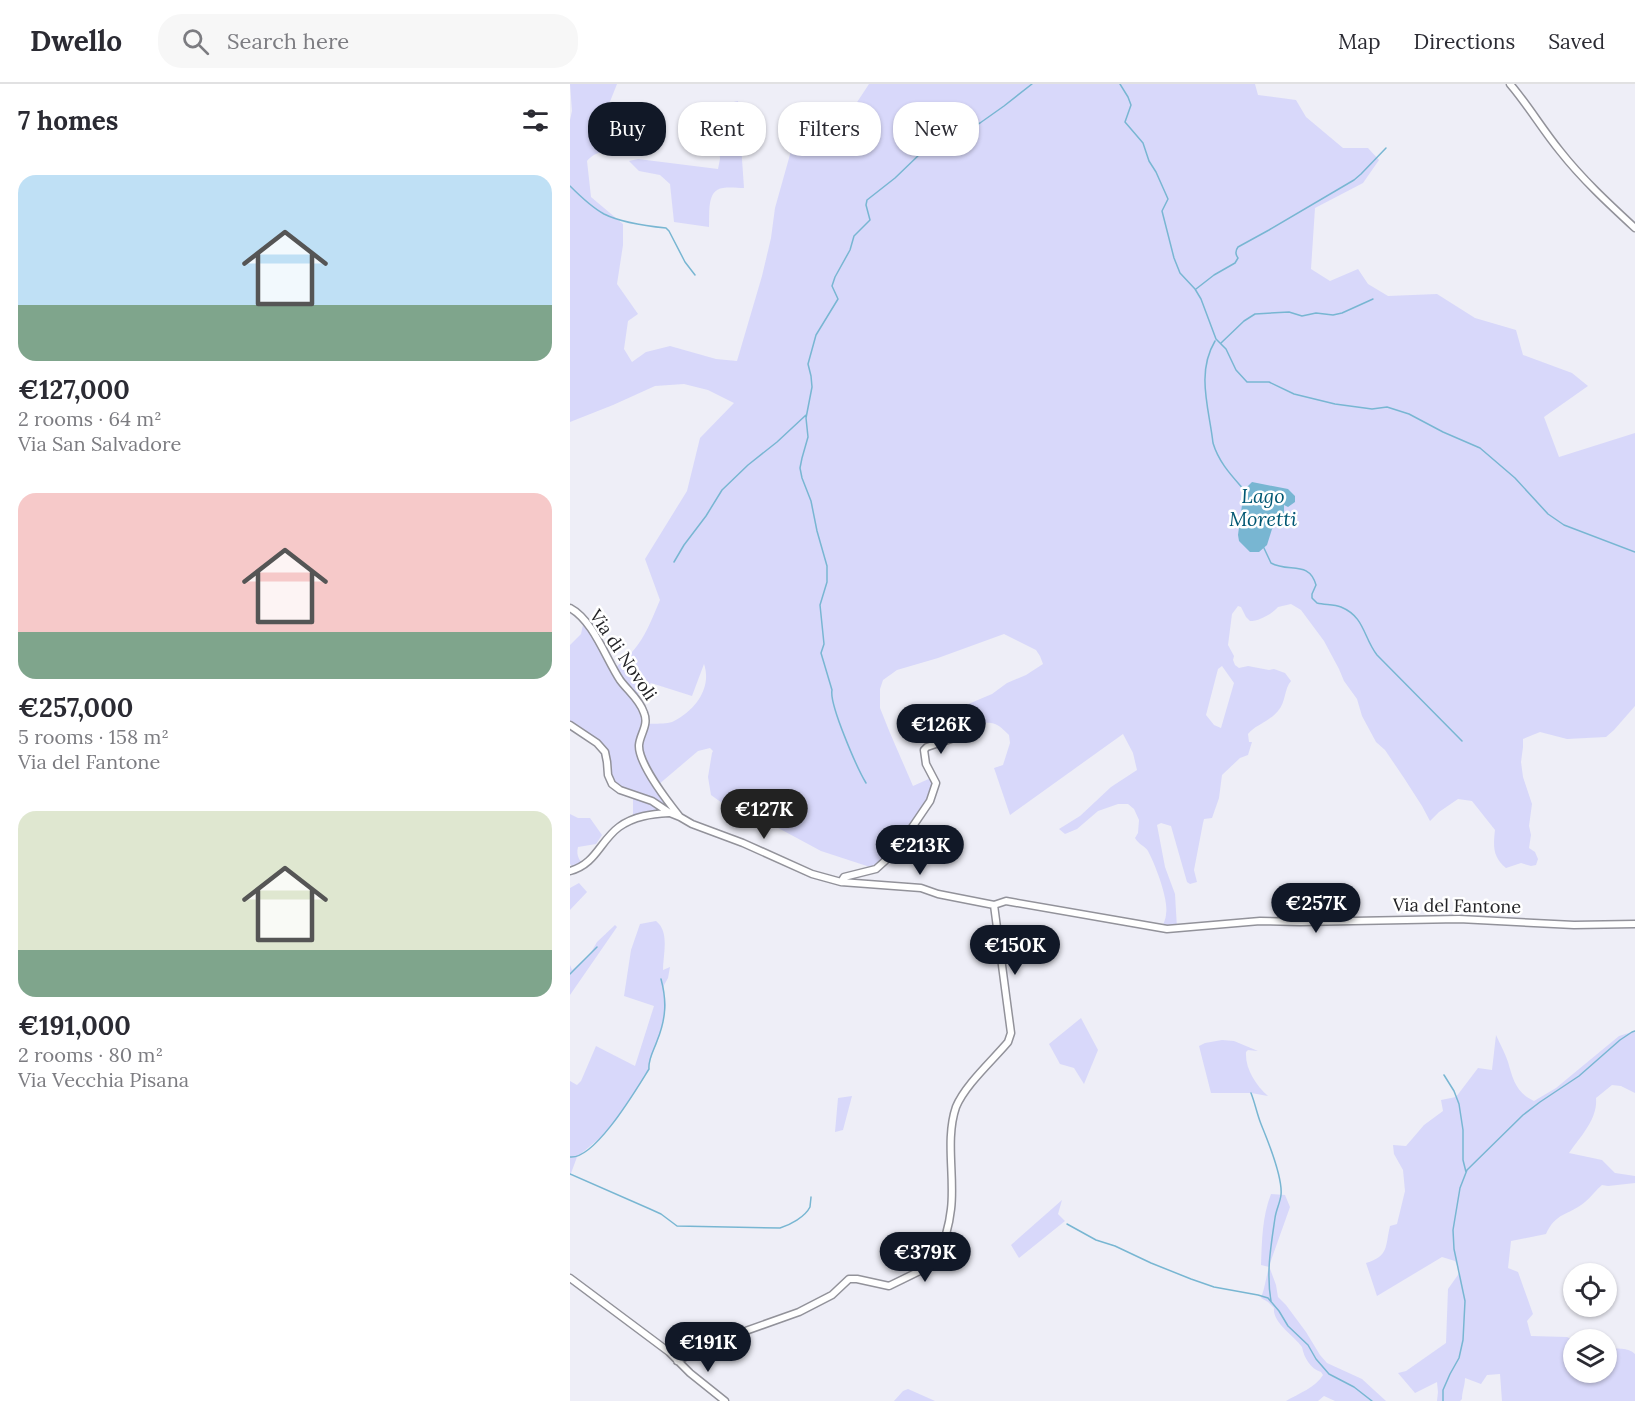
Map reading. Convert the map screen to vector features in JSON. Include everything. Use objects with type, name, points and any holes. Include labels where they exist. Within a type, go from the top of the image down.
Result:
[{"type":"street","points":[[1510,84],[1560,152],[1589,184],[1635,228]]},
{"type":"street","name":"Via di Novoli","points":[[570,608],[584,620],[602,647],[617,676],[642,709],[646,724],[639,743],[640,750],[648,772],[680,817]]},
{"type":"street","name":"Via del Fantone","points":[[570,725],[597,743],[605,752],[608,775],[612,784],[620,790],[652,801],[692,824],[743,843],[812,874],[841,882],[921,888],[938,894],[994,905],[1006,901],[1167,929],[1260,921],[1460,919],[1574,926],[1635,924]]},
{"type":"street","points":[[841,882],[844,877],[876,869],[896,850],[930,801],[936,783],[926,764],[924,750],[963,735]]},
{"type":"street","points":[[570,871],[585,866],[624,824],[647,815],[670,813]]},
{"type":"street","points":[[678,1361],[723,1339],[800,1312],[832,1295],[849,1279],[889,1286],[936,1263],[945,1240],[951,1209],[952,1124],[957,1107],[964,1091],[1008,1042],[1011,1033],[994,905]]},
{"type":"street","points":[[570,1278],[655,1342],[725,1401]]},
{"type":"shaded area","points":[[570,84],[617,84],[610,102],[588,102],[588,156],[593,156],[587,161],[591,197],[623,224],[623,245],[617,284],[638,314],[628,321],[624,349],[632,362],[646,352],[670,346],[716,359],[737,361],[762,276],[775,208],[790,156],[881,156],[881,102],[857,102],[869,84],[1255,84],[1258,95],[1296,100],[1306,117],[1343,148],[1368,148],[1379,160],[1363,183],[1315,208],[1311,269],[1330,281],[1358,269],[1368,284],[1388,296],[1437,294],[1475,318],[1516,330],[1523,355],[1572,373],[1588,386],[1544,417],[1559,457],[1635,433],[1635,706],[1606,737],[1567,739],[1540,732],[1523,739],[1521,762],[1523,777],[1532,804],[1529,848],[1535,852],[1538,859],[1536,865],[1521,863],[1506,868],[1502,864],[1495,851],[1495,830],[1472,801],[1458,799],[1430,821],[1385,750],[1376,742],[1362,716],[1357,699],[1344,681],[1324,641],[1301,610],[1291,604],[1278,607],[1265,617],[1254,621],[1250,621],[1238,606],[1232,614],[1228,645],[1234,656],[1235,665],[1239,668],[1248,666],[1274,669],[1285,673],[1291,681],[1278,711],[1248,734],[1249,742],[1252,742],[1248,755],[1240,758],[1222,775],[1219,798],[1212,818],[1204,819],[1203,823],[1194,870],[1197,882],[1190,884],[1187,882],[1171,826],[1161,823],[1157,825],[1165,867],[1175,894],[1177,928],[1162,928],[1166,918],[1163,891],[1148,851],[1135,838],[1138,833],[1139,820],[1134,809],[1128,804],[1118,804],[1098,811],[1077,829],[1065,834],[1059,829],[1080,816],[1111,787],[1137,770],[1133,753],[1123,734],[1010,815],[994,768],[1003,765],[1010,743],[1009,735],[995,724],[978,723],[966,705],[992,694],[1007,683],[1043,664],[1036,650],[1004,634],[897,670],[883,680],[880,689],[880,708],[913,786],[933,777],[936,783],[918,818],[876,869],[821,851],[769,823],[729,808],[711,795],[708,777],[713,751],[710,748],[698,751],[658,785],[673,807],[670,813],[633,820],[633,795],[612,784],[605,752],[570,725],[570,645],[581,634],[584,620],[614,669],[637,646],[660,600],[645,559],[687,491],[700,438],[734,403],[708,390],[684,384],[655,386],[570,422],[570,120],[572,111]],"holes":[[[704,664],[706,673],[704,689],[689,711],[671,722],[646,724],[634,697],[651,683],[692,696]],[[1222,666],[1234,683],[1221,728],[1214,725],[1206,715],[1218,669]]]},
{"type":"shaded area","points":[[720,156],[742,156],[744,188],[723,188],[714,193],[710,203],[709,227],[674,222],[670,184],[660,175],[639,171],[629,161],[638,159],[718,169]]},
{"type":"shaded area","points":[[570,814],[578,818],[590,818],[602,835],[596,844],[578,847],[578,857],[584,865],[575,870],[570,864]]},
{"type":"shaded area","points":[[579,883],[587,892],[570,910],[570,888]]},
{"type":"shaded area","points":[[656,921],[664,937],[663,970],[670,967],[663,987],[666,1005],[664,1017],[649,1069],[617,1119],[601,1137],[577,1157],[570,1176],[570,1081],[577,1085],[581,1081],[596,1046],[635,1066],[654,1006],[624,996],[631,950],[640,924]]},
{"type":"shaded area","points":[[615,925],[617,927],[570,995],[570,965],[572,970],[590,954],[597,942]]},
{"type":"shaded area","points":[[1081,1018],[1098,1050],[1084,1084],[1074,1068],[1060,1064],[1049,1044]]},
{"type":"shaded area","points":[[1635,1031],[1635,1093],[1621,1086],[1612,1085],[1596,1098],[1591,1120],[1569,1153],[1602,1160],[1615,1173],[1635,1176],[1635,1183],[1602,1185],[1585,1202],[1558,1218],[1546,1234],[1511,1241],[1508,1268],[1518,1272],[1533,1314],[1527,1321],[1531,1336],[1563,1337],[1563,1383],[1617,1383],[1617,1349],[1625,1349],[1635,1354],[1635,1401],[1502,1401],[1500,1374],[1487,1375],[1481,1384],[1465,1378],[1460,1401],[1437,1401],[1437,1382],[1415,1393],[1398,1373],[1406,1371],[1446,1343],[1448,1289],[1460,1272],[1455,1261],[1442,1257],[1377,1296],[1366,1263],[1379,1257],[1385,1250],[1390,1226],[1397,1224],[1405,1191],[1403,1170],[1394,1154],[1393,1145],[1406,1146],[1424,1125],[1443,1111],[1441,1100],[1456,1097],[1478,1068],[1492,1070],[1496,1035],[1516,1085],[1523,1094],[1534,1101],[1556,1088],[1619,1036]]},
{"type":"shaded area","points":[[1222,1040],[1234,1041],[1258,1051],[1248,1050],[1246,1052],[1247,1064],[1259,1087],[1268,1096],[1251,1093],[1211,1093],[1199,1046]]},
{"type":"shaded area","points":[[852,1096],[843,1130],[835,1132],[838,1098]]},
{"type":"shaded area","points":[[1271,1194],[1285,1195],[1290,1207],[1269,1266],[1278,1297],[1327,1363],[1362,1379],[1386,1401],[1335,1401],[1324,1396],[1318,1401],[1286,1401],[1311,1387],[1323,1375],[1311,1366],[1302,1347],[1280,1324],[1274,1308],[1261,1298],[1269,1267],[1261,1265],[1264,1220]]},
{"type":"shaded area","points":[[1062,1200],[1058,1214],[1065,1221],[1019,1258],[1011,1245]]},
{"type":"shaded area","points":[[908,1389],[935,1401],[894,1401]]},
{"type":"water","name":"Lago Moretti","points":[[1252,482],[1288,489],[1295,496],[1295,502],[1288,507],[1284,505],[1284,515],[1272,529],[1267,545],[1259,552],[1250,552],[1239,541],[1238,535],[1244,490]]},
{"type":"waterway","points":[[866,783],[839,722],[821,653],[824,644],[820,605],[827,582],[827,566],[811,501],[800,468],[808,437],[806,418],[812,387],[808,364],[816,335],[838,299],[832,286],[835,277],[850,250],[854,236],[870,220],[867,200],[921,153],[980,123],[1032,84]]},
{"type":"waterway","points":[[1120,84],[1131,105],[1125,122],[1143,143],[1149,161],[1168,199],[1162,211],[1180,273],[1195,289],[1216,339],[1226,349],[1236,370],[1247,382],[1269,382],[1294,394],[1335,404],[1372,409],[1387,407],[1409,414],[1480,448],[1515,478],[1548,514],[1564,525],[1635,552]]},
{"type":"waterway","points":[[1196,289],[1235,263],[1238,258],[1236,255],[1238,247],[1354,180],[1386,148]]},
{"type":"waterway","points":[[570,186],[604,214],[634,224],[666,228],[695,275]]},
{"type":"waterway","points":[[1221,343],[1244,321],[1255,314],[1289,312],[1302,316],[1316,313],[1333,315],[1373,299]]},
{"type":"waterway","points":[[1215,341],[1209,353],[1205,378],[1213,443],[1222,463],[1245,491]]},
{"type":"waterway","points":[[674,562],[722,490],[806,415]]},
{"type":"waterway","points":[[1263,546],[1271,563],[1309,572],[1316,585],[1312,598],[1317,603],[1338,606],[1355,616],[1377,655],[1462,741]]},
{"type":"waterway","points":[[570,974],[597,947]]},
{"type":"waterway","points":[[570,1157],[580,1155],[603,1135],[649,1069],[650,1058],[664,1018],[665,1002],[661,979]]},
{"type":"waterway","points":[[1443,1401],[1443,1390],[1459,1358],[1463,1340],[1465,1301],[1454,1249],[1453,1230],[1460,1188],[1467,1170],[1523,1115],[1579,1076],[1620,1040],[1635,1031]]},
{"type":"waterway","points":[[1444,1075],[1459,1104],[1466,1172]]},
{"type":"waterway","points":[[1251,1093],[1274,1159],[1281,1187],[1270,1259],[1271,1301]]},
{"type":"waterway","points":[[570,1174],[661,1214],[677,1226],[780,1228],[793,1223],[805,1214],[810,1207],[811,1197]]},
{"type":"waterway","points":[[1067,1224],[1096,1240],[1191,1279],[1214,1287],[1268,1298],[1288,1326],[1308,1345],[1329,1374],[1354,1387],[1372,1401]]}]
